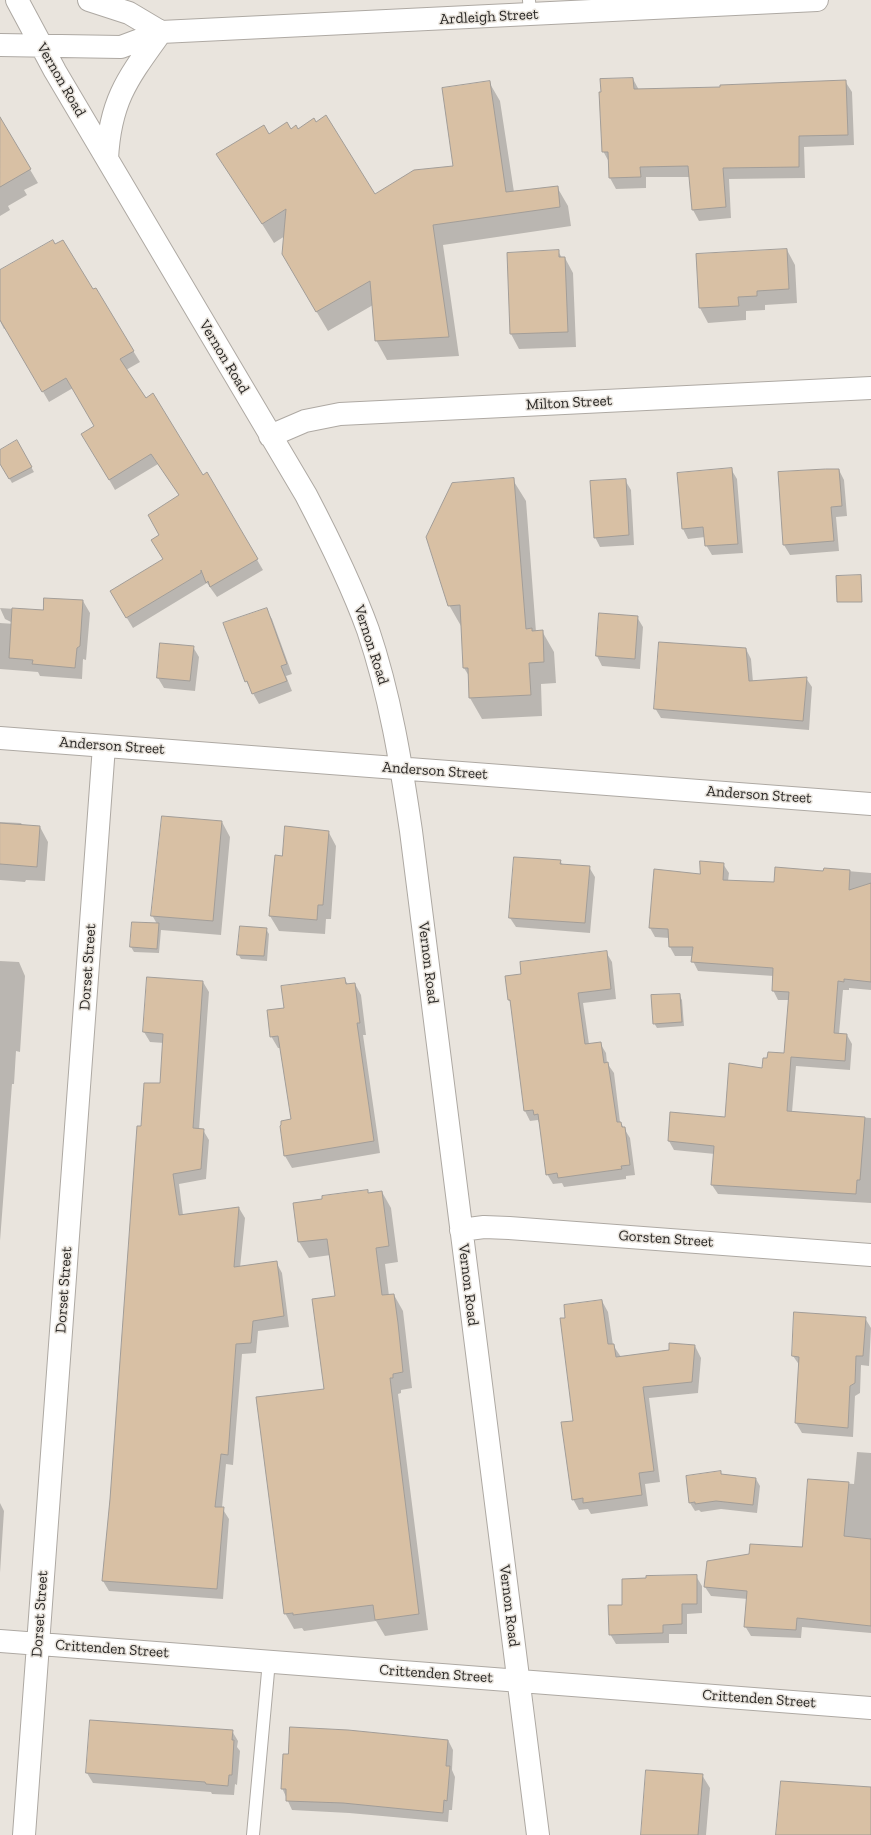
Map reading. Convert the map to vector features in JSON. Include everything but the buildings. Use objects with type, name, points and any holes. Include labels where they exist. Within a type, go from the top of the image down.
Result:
[{"type":"street","name":"Vernon Road","points":[[17,0],[42,47],[107,159],[316,514],[351,586],[368,630],[384,684],[402,769],[538,1835]]},
{"type":"street","points":[[89,0],[128,13],[161,32],[133,72],[118,100],[111,120],[107,159]]},
{"type":"street","name":"Ardleigh Street","points":[[0,45],[42,47],[121,47],[161,32],[529,7],[817,0]]},
{"type":"street","name":"Milton Street","points":[[270,436],[305,421],[340,414],[871,388]]},
{"type":"street","name":"Anderson Street","points":[[0,738],[871,804]]},
{"type":"street","name":"Dorset Street","points":[[24,1835],[104,746]]},
{"type":"street","name":"Gorsten Street","points":[[461,1230],[484,1227],[509,1228],[871,1255]]},
{"type":"street","name":"Crittenden Street","points":[[0,1641],[871,1708]]},
{"type":"lane","points":[[253,1835],[269,1661]]}]
